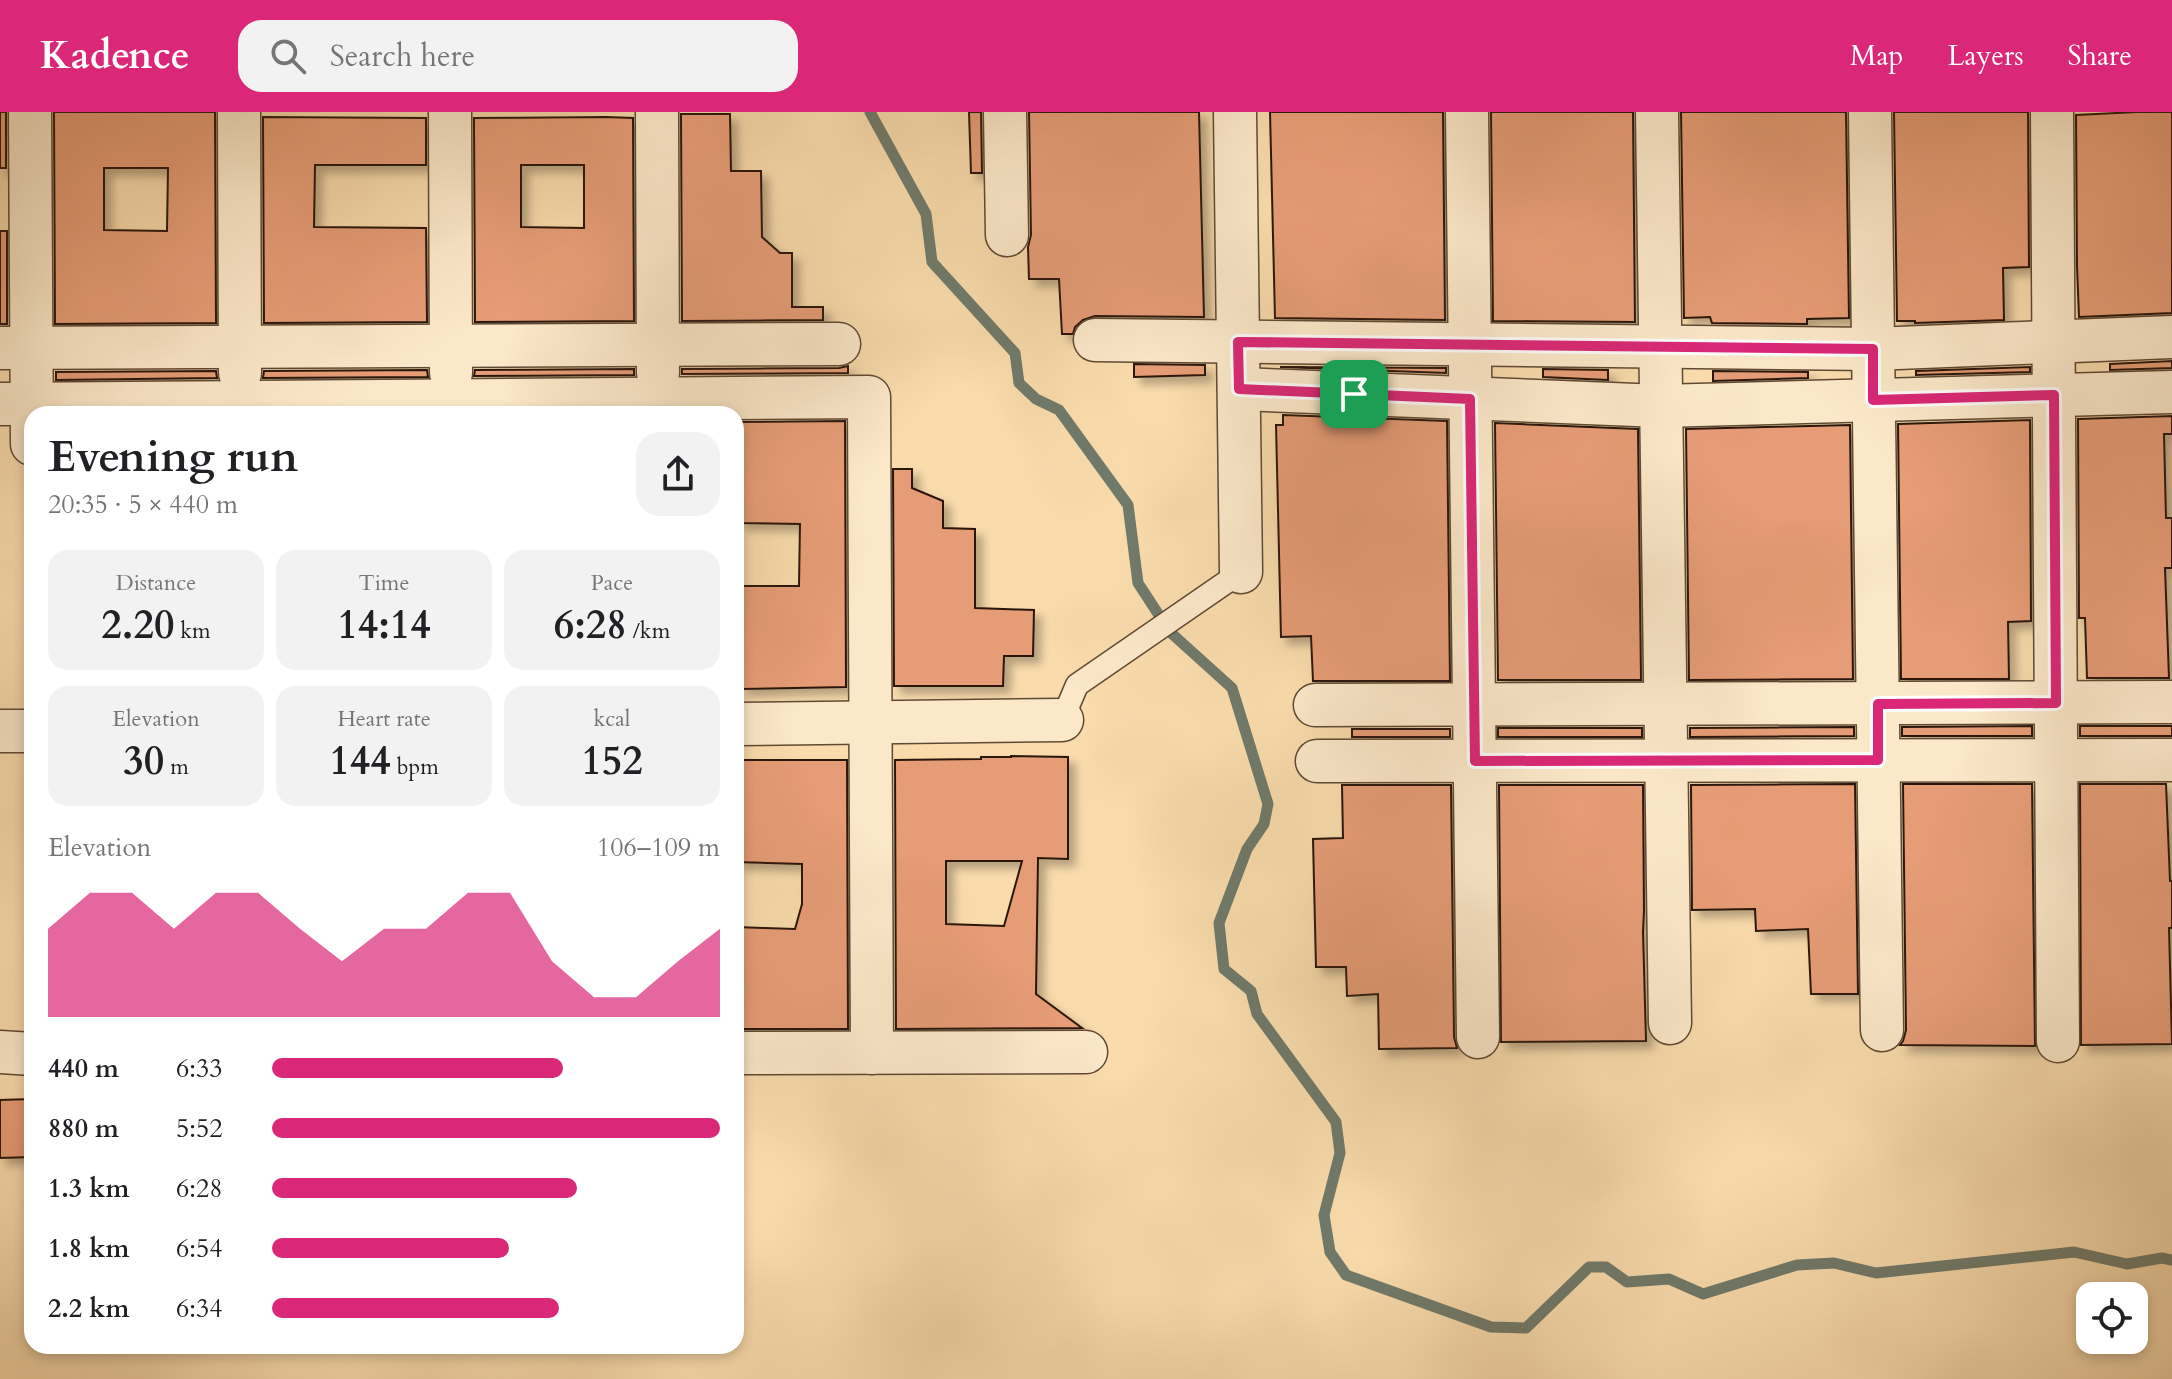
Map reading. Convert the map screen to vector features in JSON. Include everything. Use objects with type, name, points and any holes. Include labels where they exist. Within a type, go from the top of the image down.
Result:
[{"type":"street","points":[[21,417],[16,348],[30,112]]},
{"type":"street","points":[[239,112],[241,406]]},
{"type":"street","points":[[450,112],[452,406]]},
{"type":"street","points":[[657,112],[659,406],[869,397],[872,1053]]},
{"type":"street","points":[[1005,112],[1007,235]]},
{"type":"street","points":[[1235,112],[1241,572]]},
{"type":"street","points":[[1467,112],[1478,1037]]},
{"type":"street","points":[[1657,112],[1670,1023]]},
{"type":"street","points":[[1870,112],[1882,1030]]},
{"type":"street","points":[[2052,112],[2058,1041]]},
{"type":"street","points":[[1095,340],[1873,349],[2172,337]]},
{"type":"street","points":[[16,348],[839,344]]},
{"type":"street","points":[[1239,389],[1661,406],[2172,392]]},
{"type":"street","points":[[1315,705],[2172,702]]},
{"type":"street","points":[[744,724],[1062,720]]},
{"type":"street","points":[[0,731],[24,731]]},
{"type":"street","points":[[1317,761],[2172,760]]},
{"type":"street","points":[[0,1052],[24,1054]]},
{"type":"street","points":[[744,1053],[1086,1052]]},
{"type":"lane","points":[[1062,720],[1077,685],[1241,572]]},
{"type":"building","points":[[0,112],[6,112],[6,168],[0,168]]},
{"type":"building","points":[[54,112],[215,112],[216,323],[55,324]],"holes":[[[104,168],[168,168],[167,231],[104,230]]]},
{"type":"building","points":[[969,112],[981,112],[982,173],[971,173]]},
{"type":"building","points":[[1029,112],[1199,112],[1204,317],[1095,316],[1083,320],[1075,327],[1073,334],[1062,334],[1059,279],[1029,279]]},
{"type":"building","points":[[1270,112],[1443,112],[1445,320],[1275,318]]},
{"type":"building","points":[[1491,112],[1633,112],[1635,322],[1493,321]]},
{"type":"building","points":[[1681,112],[1846,112],[1849,318],[1807,319],[1807,324],[1712,323],[1710,317],[1684,318]]},
{"type":"building","points":[[1894,112],[2028,112],[2029,267],[2003,268],[2004,320],[1897,321]]},
{"type":"building","points":[[2172,112],[2172,313],[2079,317],[2076,115]]},
{"type":"building","points":[[681,114],[730,114],[731,171],[761,171],[762,237],[780,253],[792,253],[792,307],[823,307],[823,320],[682,321]]},
{"type":"building","points":[[263,117],[426,118],[426,165],[315,165],[314,227],[426,228],[427,322],[264,323]]},
{"type":"building","points":[[474,118],[633,118],[634,321],[475,322]],"holes":[[[521,165],[584,165],[584,228],[521,227]]]},
{"type":"building","points":[[0,231],[7,231],[7,324],[0,324]]},
{"type":"building","points":[[2172,361],[2172,368],[2110,370],[2110,364]]},
{"type":"building","points":[[1134,364],[1205,365],[1205,375],[1134,377]]},
{"type":"building","points":[[848,366],[848,373],[682,374],[682,369]]},
{"type":"building","points":[[1280,367],[1446,368],[1446,373]]},
{"type":"building","points":[[2030,367],[2030,372],[1916,375],[1916,371]]},
{"type":"building","points":[[634,369],[634,375],[474,376],[475,370]]},
{"type":"building","points":[[1543,369],[1608,370],[1608,380],[1543,377]]},
{"type":"building","points":[[427,370],[428,377],[263,378],[264,371]]},
{"type":"building","points":[[216,371],[217,378],[56,380],[56,372]]},
{"type":"building","points":[[1713,371],[1808,372],[1808,378],[1713,381]]},
{"type":"building","points":[[1283,415],[1447,421],[1450,681],[1313,681],[1311,636],[1281,637],[1276,425],[1283,425]]},
{"type":"building","points":[[2172,416],[2172,434],[2164,434],[2166,518],[2172,518],[2172,568],[2165,568],[2169,678],[2087,678],[2085,618],[2079,618],[2078,419]]},
{"type":"building","points":[[2030,420],[2031,621],[2008,622],[2009,679],[1901,679],[1898,424]]},
{"type":"building","points":[[845,421],[846,687],[744,689],[744,586],[799,586],[800,524],[744,523],[744,422]]},
{"type":"building","points":[[1495,423],[1638,429],[1641,680],[1498,680]]},
{"type":"building","points":[[1850,425],[1853,679],[1689,680],[1686,429]]},
{"type":"building","points":[[893,469],[912,469],[912,488],[943,501],[943,528],[975,529],[975,608],[1034,610],[1033,656],[1004,656],[1003,686],[894,686]]},
{"type":"building","points":[[2032,726],[2032,736],[1902,736],[1902,727]]},
{"type":"building","points":[[2080,726],[2172,726],[2172,736],[2080,736]]},
{"type":"building","points":[[1854,727],[1854,736],[1690,737],[1690,728]]},
{"type":"building","points":[[1498,728],[1642,728],[1642,737],[1498,737]]},
{"type":"building","points":[[1352,729],[1450,729],[1450,737],[1352,737]]},
{"type":"building","points":[[1068,757],[1068,859],[1038,858],[1036,994],[1082,1028],[896,1029],[895,760]],"holes":[[[946,861],[1022,861],[1004,926],[946,924]]]},
{"type":"building","points":[[744,760],[847,760],[848,1029],[744,1029],[744,927],[795,929],[802,904],[802,864],[744,862]]},
{"type":"building","points":[[1855,784],[1858,994],[1811,994],[1808,929],[1756,931],[1755,909],[1692,910],[1691,785]]},
{"type":"building","points":[[1903,784],[2032,784],[2035,1046],[1900,1045],[1906,1030]]},
{"type":"building","points":[[2080,784],[2166,784],[2172,881],[2172,928],[2169,928],[2172,1044],[2081,1045]]},
{"type":"building","points":[[1342,785],[1451,785],[1454,1037],[1457,1048],[1379,1049],[1378,994],[1347,996],[1346,967],[1316,967],[1313,839],[1343,838]]},
{"type":"building","points":[[1499,785],[1643,785],[1646,1041],[1501,1042]]},
{"type":"building","points":[[24,1099],[24,1157],[0,1158],[0,1100]]},
{"type":"waterway","points":[[870,112],[926,214],[932,262],[1015,353],[1019,383],[1036,399],[1059,410],[1128,505],[1138,583],[1170,632],[1232,688],[1268,804],[1264,824],[1247,849],[1219,923],[1224,969],[1251,991],[1257,1014],[1336,1122],[1340,1153],[1324,1215],[1330,1252],[1346,1275],[1491,1327],[1526,1328],[1589,1267],[1606,1267],[1627,1282],[1669,1279],[1703,1294],[1797,1265],[1834,1263],[1876,1273],[2074,1252],[2127,1264],[2162,1258],[2172,1260]]},
{"type":"route","points":[[1238,342],[1873,349],[1873,400],[2054,395],[2056,703],[1878,704],[1878,760],[1475,761],[1470,399],[1354,394],[1239,389],[1238,342]]}]
